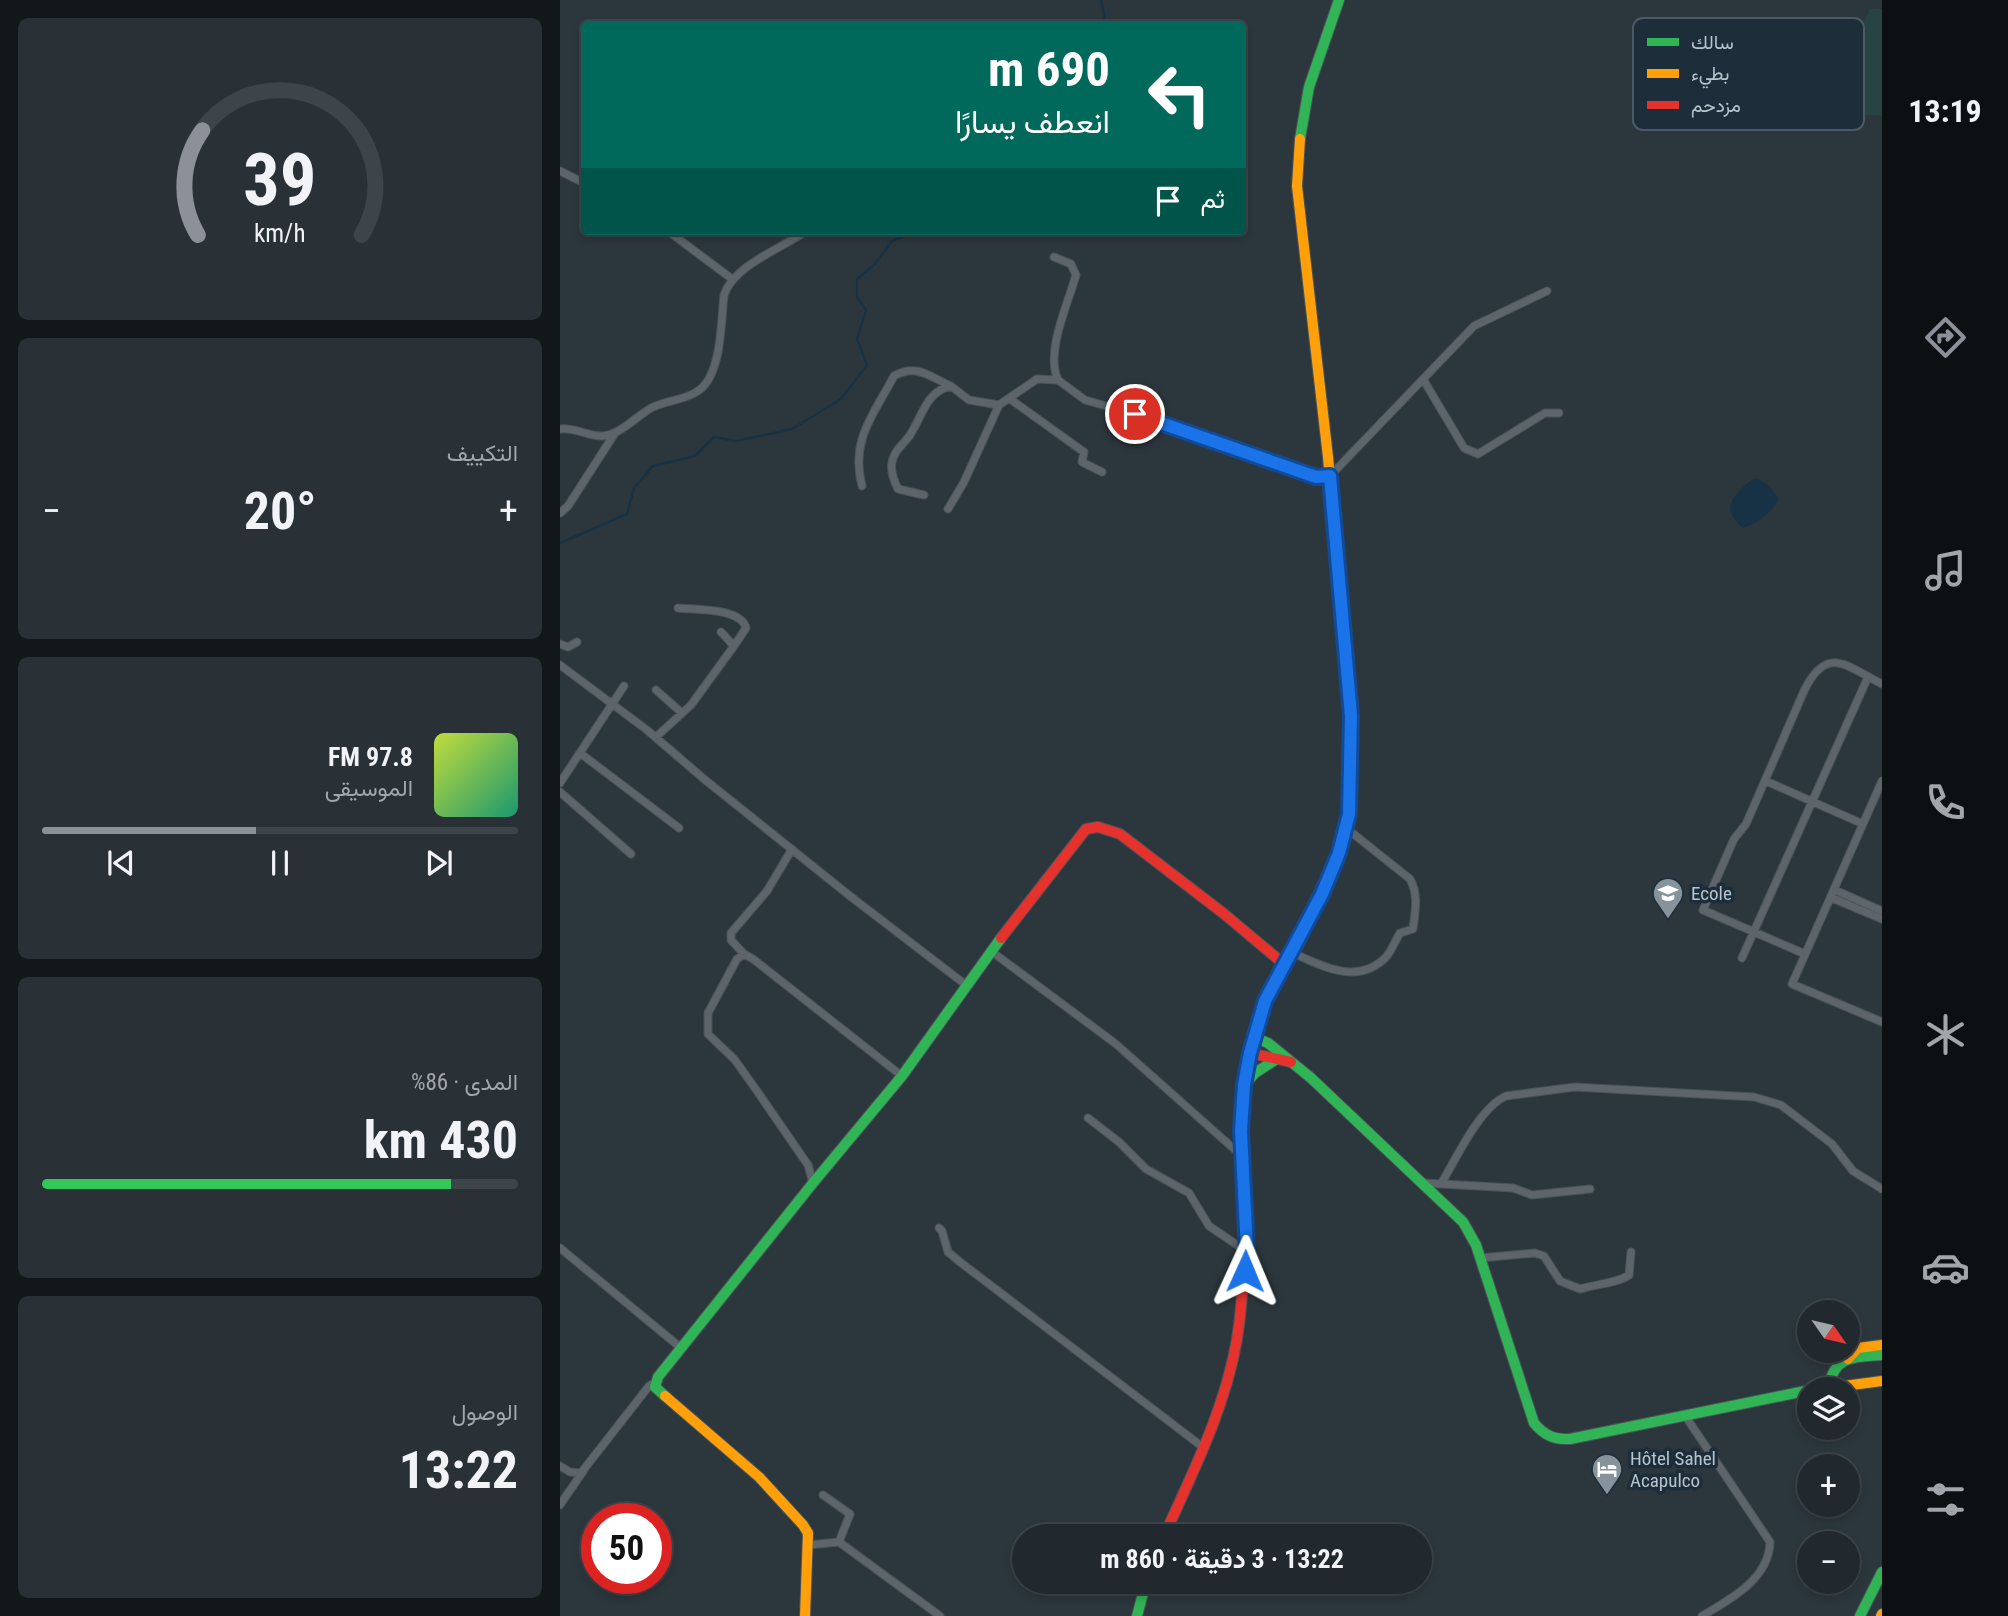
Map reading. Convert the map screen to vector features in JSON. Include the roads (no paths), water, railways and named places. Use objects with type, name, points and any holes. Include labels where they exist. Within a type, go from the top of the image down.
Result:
[{"type":"main road","points":[[1169,1524],[1204,1448],[1225,1388],[1237,1339],[1247,1251],[1241,1156],[1244,1085],[1253,1037],[1265,1001],[1293,953],[1339,853],[1351,796],[1351,716],[1330,476],[1297,186],[1300,132],[1309,87],[1339,0]]},
{"type":"main road","points":[[805,1616],[808,1533],[759,1477],[655,1387],[681,1348],[902,1076],[965,985],[1086,829],[1098,827],[1120,834],[1223,913],[1285,965]]},
{"type":"main road","points":[[1258,1021],[1276,1054]]},
{"type":"main road","points":[[1253,1037],[1264,1041],[1276,1054],[1311,1078],[1463,1222],[1480,1258],[1532,1416],[1543,1434],[1563,1440],[1797,1393]]},
{"type":"main road","points":[[1250,1053],[1276,1054]]},
{"type":"main road","points":[[1244,1085],[1276,1054]]},
{"type":"main road","points":[[1860,1348],[1882,1345]]},
{"type":"main road","points":[[1860,1357],[1882,1354]]},
{"type":"main road","points":[[1831,1377],[1832,1368],[1841,1363]]},
{"type":"main road","points":[[1860,1383],[1882,1381]]},
{"type":"main road","points":[[1860,1616],[1882,1572]]},
{"type":"main road","points":[[1137,1616],[1143,1594]]},
{"type":"street","points":[[560,170],[581,181]]},
{"type":"street","points":[[673,235],[732,279]]},
{"type":"street","points":[[560,429],[569,428],[603,436],[615,432],[653,407],[698,392],[715,366],[724,295],[732,279],[800,235]]},
{"type":"street","points":[[1054,257],[1071,264],[1076,275],[1056,342],[1054,360],[1058,380]]},
{"type":"street","points":[[948,509],[964,482],[999,405],[1037,379],[1058,380],[1085,400],[1135,414],[1316,477],[1330,476],[1474,326],[1547,291]]},
{"type":"street","points":[[862,486],[858,471],[858,450],[863,434],[894,376],[902,371],[924,371],[969,400],[999,405]]},
{"type":"street","points":[[1423,379],[1464,448],[1478,454],[1545,412],[1559,412]]},
{"type":"street","points":[[924,495],[898,489],[893,478],[892,463],[896,451],[909,437],[927,401],[942,387],[951,386]]},
{"type":"street","points":[[1010,399],[1084,452],[1082,462],[1102,472]]},
{"type":"street","points":[[560,513],[568,506],[615,432]]},
{"type":"street","points":[[656,737],[691,705],[746,628],[741,618],[731,613],[678,608]]},
{"type":"street","points":[[721,632],[734,646]]},
{"type":"street","points":[[560,644],[568,647],[577,642]]},
{"type":"street","points":[[1805,954],[1703,910],[1734,839],[1746,824],[1766,781],[1804,691],[1819,668],[1831,661],[1836,662],[1882,684]]},
{"type":"street","points":[[560,665],[656,737],[704,779],[965,985]]},
{"type":"street","points":[[1742,958],[1868,677]]},
{"type":"street","points":[[560,783],[624,686]]},
{"type":"street","points":[[656,690],[682,713]]},
{"type":"street","points":[[580,753],[678,828]]},
{"type":"street","points":[[1766,781],[1863,824]]},
{"type":"street","points":[[1882,781],[1792,984],[1882,1022]]},
{"type":"street","points":[[560,792],[631,854]]},
{"type":"street","points":[[1293,953],[1329,969],[1355,972],[1378,963],[1388,955],[1400,933],[1413,929],[1416,902],[1410,879],[1346,828]]},
{"type":"street","points":[[792,849],[767,891],[731,933],[731,940],[744,954],[902,1076]]},
{"type":"street","points":[[1784,868],[1794,872]]},
{"type":"street","points":[[1833,894],[1882,911]]},
{"type":"street","points":[[1833,894],[1882,919]]},
{"type":"street","points":[[991,951],[1116,1044],[1241,1156]]},
{"type":"street","points":[[744,954],[737,959],[708,1013],[708,1034],[734,1060],[757,1091],[808,1165],[813,1183]]},
{"type":"street","points":[[1441,1184],[1487,1110],[1498,1100],[1506,1096],[1575,1087],[1726,1094],[1754,1097],[1781,1105],[1832,1144],[1853,1171],[1882,1189]]},
{"type":"street","points":[[1088,1118],[1119,1142],[1146,1169],[1189,1193],[1209,1226],[1247,1251]]},
{"type":"street","points":[[1424,1183],[1513,1188],[1532,1195],[1590,1189]]},
{"type":"street","points":[[939,1228],[948,1252],[960,1262],[1204,1448]]},
{"type":"street","points":[[560,1248],[681,1348]]},
{"type":"street","points":[[1480,1258],[1535,1253],[1544,1256],[1560,1282],[1580,1289],[1625,1279],[1629,1276],[1631,1252]]},
{"type":"street","points":[[560,1505],[584,1469],[649,1386],[656,1382]]},
{"type":"street","points":[[1686,1417],[1770,1542],[1770,1553],[1761,1570],[1741,1592],[1702,1616]]},
{"type":"street","points":[[560,1466],[574,1474],[584,1469]]},
{"type":"street","points":[[823,1495],[850,1514],[839,1542]]},
{"type":"street","points":[[808,1545],[839,1542],[940,1616]]},
{"type":"water","points":[[1754,478],[1765,483],[1779,499],[1764,517],[1743,528],[1735,521],[1730,508],[1735,496]]},
{"type":"waterway","points":[[1101,0],[1105,21]]},
{"type":"waterway","points":[[560,543],[627,514],[634,488],[653,466],[695,456],[714,437],[736,441],[792,429],[841,399],[867,365],[857,339],[866,310],[857,297],[857,279],[875,264],[892,241],[906,235]]},
{"type":"place","name":"Ecole","points":[[1668,920]]},
{"type":"place","name":"Hôtel Sahel Acapulco","points":[[1607,1496]]}]
